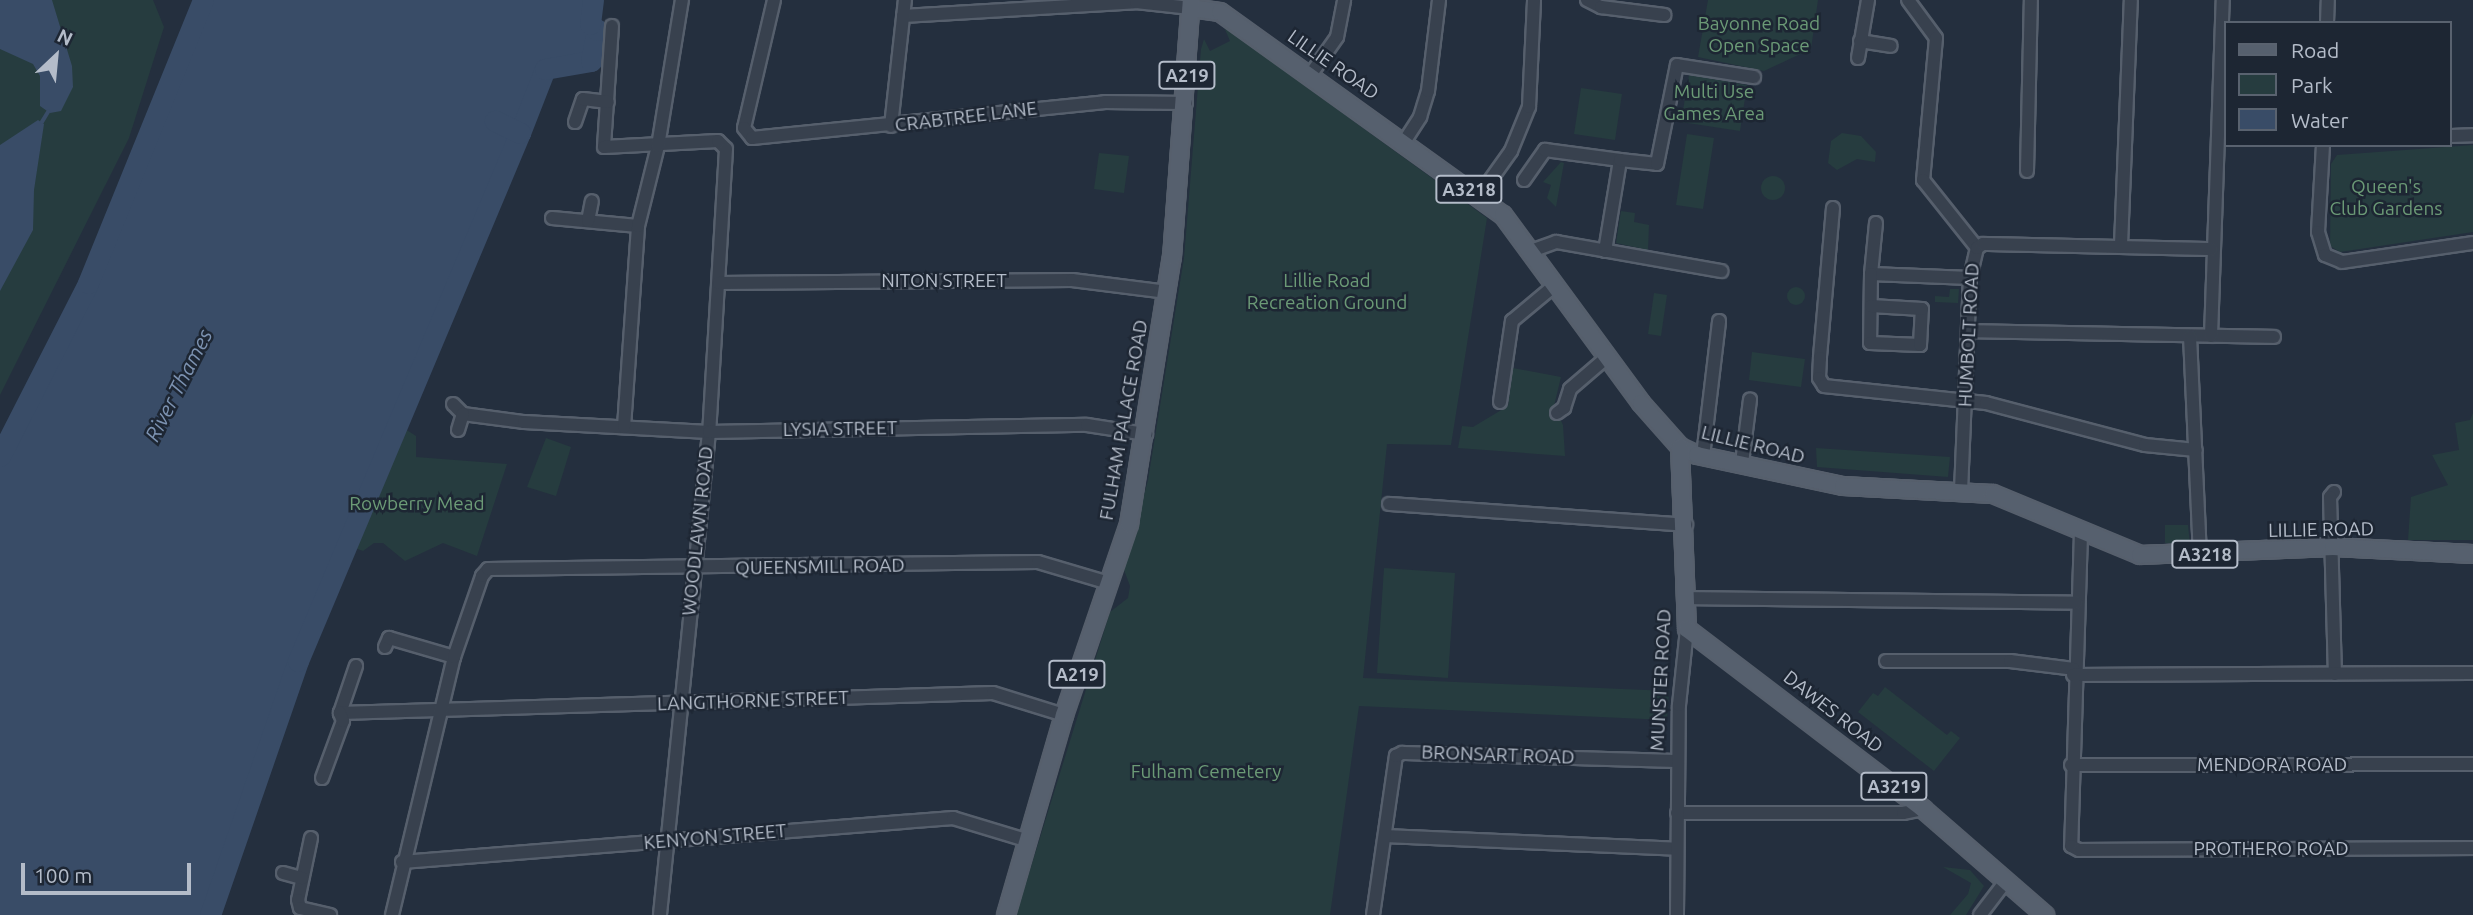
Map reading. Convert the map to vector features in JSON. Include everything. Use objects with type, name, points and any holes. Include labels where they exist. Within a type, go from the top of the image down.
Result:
[{"type":"main road","name":"LILLIE ROAD","points":[[1191,4],[1220,12],[1311,74],[1503,215],[1606,358],[1680,447],[1703,456],[1843,486],[1961,491],[2018,502],[2081,533],[2140,555],[2200,555],[2333,547],[2473,554]]},
{"type":"main road","name":"FULHAM PALACE ROAD","points":[[1006,915],[1063,715],[1129,524],[1146,434],[1167,292],[1186,103],[1191,4]]},
{"type":"main road","name":"MUNSTER ROAD","points":[[1680,447],[1686,525],[1687,629]]},
{"type":"main road","name":"DAWES ROAD","points":[[1687,629],[1706,638],[1923,809],[2045,915]]},
{"type":"street","points":[[624,427],[638,226],[658,146],[682,0]]},
{"type":"street","name":"CRABTREE LANE","points":[[774,0],[744,128],[746,136],[891,126],[1105,102],[1186,103]]},
{"type":"street","points":[[891,126],[905,0]]},
{"type":"street","points":[[1311,74],[1336,37],[1344,0]]},
{"type":"street","points":[[1404,142],[1420,117],[1428,91],[1439,0]]},
{"type":"street","points":[[1479,196],[1511,151],[1529,107],[1534,0]]},
{"type":"street","points":[[1587,0],[1601,7],[1664,15]]},
{"type":"street","points":[[1858,58],[1868,0]]},
{"type":"street","points":[[1908,0],[1936,38],[1923,180],[1977,248]]},
{"type":"street","points":[[2027,171],[2031,0]]},
{"type":"street","points":[[2121,245],[2131,0]]},
{"type":"street","points":[[2211,336],[2212,249],[2223,0]]},
{"type":"street","points":[[2327,21],[2328,0]]},
{"type":"street","points":[[903,16],[1136,2],[1191,4]]},
{"type":"street","points":[[612,26],[604,147],[658,146]]},
{"type":"street","points":[[1860,41],[1891,46]]},
{"type":"street","points":[[1524,180],[1545,150],[1657,164],[1677,65],[1754,77]]},
{"type":"street","points":[[575,122],[583,99],[608,102]]},
{"type":"street","points":[[2452,136],[2473,135]]},
{"type":"street","name":"WOODLAWN ROAD","points":[[658,146],[718,141],[726,146],[709,432],[660,915]]},
{"type":"street","points":[[2323,147],[2318,242],[2332,260],[2342,262],[2473,243]]},
{"type":"street","points":[[1605,251],[1620,160]]},
{"type":"street","points":[[588,221],[592,201]]},
{"type":"street","points":[[1833,208],[1820,358],[1819,378],[1824,386],[1967,400],[2145,445],[2196,450]]},
{"type":"street","points":[[552,218],[638,226]]},
{"type":"street","points":[[1871,306],[1922,309],[1920,345],[1870,343],[1871,274],[1875,223]]},
{"type":"street","points":[[1531,251],[1556,242],[1721,271]]},
{"type":"street","name":"HUMBOLT ROAD","points":[[1961,491],[1967,400],[1970,278],[1977,248],[1983,244],[2212,249]]},
{"type":"street","points":[[1871,274],[1970,278]]},
{"type":"street","name":"NITON STREET","points":[[719,282],[1072,280],[1167,292]]},
{"type":"street","points":[[1500,402],[1512,321],[1555,285]]},
{"type":"street","points":[[1703,456],[1719,321]]},
{"type":"street","points":[[1969,331],[2274,337]]},
{"type":"street","points":[[2190,336],[2200,555]]},
{"type":"street","points":[[1557,413],[1564,408],[1570,389],[1606,358]]},
{"type":"street","points":[[1742,463],[1750,400]]},
{"type":"street","name":"LYSIA STREET","points":[[458,430],[458,409],[534,423],[709,432],[1087,425],[1146,434]]},
{"type":"street","points":[[2334,492],[2330,497],[2335,674]]},
{"type":"street","points":[[1389,504],[1686,525]]},
{"type":"street","points":[[2071,765],[2081,533]]},
{"type":"street","name":"QUEENSMILL ROAD","points":[[454,657],[486,570],[1038,562],[1109,583]]},
{"type":"street","points":[[1686,598],[2077,603]]},
{"type":"street","name":"MUNSTER ROAD","points":[[1677,915],[1678,761],[1682,652],[1687,629]]},
{"type":"street","points":[[386,638],[454,657],[402,862],[392,915]]},
{"type":"street","points":[[1886,661],[2010,661],[2074,672],[2473,673]]},
{"type":"street","points":[[323,778],[344,721],[340,713],[356,666]]},
{"type":"street","name":"LANGTHORNE STREET","points":[[340,713],[993,693],[1063,715]]},
{"type":"street","name":"BRONSART ROAD","points":[[1373,915],[1396,757],[1402,752],[1678,761]]},
{"type":"street","name":"MENDORA ROAD","points":[[2071,765],[2473,764]]},
{"type":"street","name":"PROTHERO ROAD","points":[[2071,765],[2071,846],[2079,850],[2473,848]]},
{"type":"street","points":[[1677,813],[1903,813],[1923,809]]},
{"type":"street","name":"KENYON STREET","points":[[402,862],[953,818],[1026,840]]},
{"type":"street","points":[[1385,836],[1676,849]]},
{"type":"street","points":[[311,838],[302,878],[300,908],[330,915]]},
{"type":"street","points":[[283,873],[302,878]]},
{"type":"street","points":[[1980,915],[2006,881]]},
{"type":"green space","points":[[0,0],[153,0],[164,27],[129,138],[0,395]]},
{"type":"green space","name":"Bayonne Road Open Space","points":[[1708,0],[1818,0],[1811,49],[1764,71],[1698,57]]},
{"type":"green space","points":[[1224,27],[1487,218],[1451,445],[1387,444],[1363,678],[1669,691],[1667,720],[1359,706],[1330,915],[1016,915],[1110,612],[1128,598],[1130,586],[1124,570],[1148,480],[1184,258],[1201,49],[1204,39],[1210,51],[1230,41]]},
{"type":"green space","points":[[597,30],[607,34],[602,62],[591,61]]},
{"type":"green space","name":"Multi Use Games Area","points":[[1689,75],[1747,85],[1740,131],[1681,122]]},
{"type":"green space","points":[[1581,88],[1622,94],[1615,140],[1574,134]]},
{"type":"green space","points":[[1842,133],[1861,136],[1876,152],[1875,162],[1857,159],[1837,170],[1828,163],[1831,141]]},
{"type":"green space","points":[[1687,134],[1714,138],[1703,209],[1676,205]]},
{"type":"green space","name":"Queen's Club Gardens","points":[[2473,145],[2473,232],[2340,252],[2330,246],[2331,164],[2337,155]]},
{"type":"green space","points":[[1099,153],[1129,156],[1124,193],[1094,189]]},
{"type":"green space","points":[[1561,162],[1564,163],[1556,207],[1547,198],[1551,185],[1543,182]]},
{"type":"green space","points":[[1773,176],[1782,179],[1785,188],[1782,197],[1773,200],[1764,197],[1761,188],[1764,179]]},
{"type":"green space","points":[[1621,211],[1635,213],[1634,222],[1649,225],[1648,250],[1616,243]]},
{"type":"green space","points":[[1796,287],[1802,290],[1805,296],[1802,302],[1796,305],[1790,302],[1787,296],[1790,290]]},
{"type":"green space","points":[[1950,289],[1959,289],[1958,303],[1935,302],[1935,296],[1949,297]]},
{"type":"green space","points":[[1654,293],[1667,295],[1661,336],[1648,334]]},
{"type":"green space","points":[[1752,352],[1805,359],[1801,387],[1749,380]]},
{"type":"green space","points":[[1513,368],[1561,377],[1554,406],[1563,425],[1565,456],[1458,448],[1462,426],[1473,427],[1508,406]]},
{"type":"green space","points":[[2473,413],[2473,540],[2408,540],[2411,497],[2448,485],[2432,455],[2459,450],[2455,423],[2470,420]]},
{"type":"green space","name":"Rowberry Mead","points":[[399,425],[416,436],[416,457],[507,464],[477,556],[443,543],[405,561],[383,543],[374,543],[363,551],[355,548],[357,542],[349,540]]},
{"type":"green space","points":[[546,438],[571,447],[556,496],[527,487]]},
{"type":"green space","points":[[1816,448],[1950,457],[1948,477],[1817,467]]},
{"type":"green space","points":[[2165,525],[2188,525],[2190,544],[2165,543]]},
{"type":"green space","points":[[1384,568],[1455,573],[1448,678],[1377,673]]},
{"type":"green space","points":[[1885,687],[1947,735],[1951,731],[1960,738],[1934,771],[1858,712],[1873,693],[1878,696]]},
{"type":"green space","points":[[1943,867],[1970,870],[1984,886],[1966,915],[1950,915],[1968,894],[1971,883]]},
{"type":"water","points":[[0,0],[52,0],[72,66],[73,87],[61,111],[50,113],[40,106],[40,76],[33,64],[0,49]]},
{"type":"water","name":"River Thames","points":[[203,0],[593,0],[590,24],[597,30],[591,61],[553,65],[539,78],[470,257],[298,661],[210,915],[0,915],[0,456],[88,283]]},
{"type":"water","points":[[38,120],[44,124],[34,190],[33,230],[0,291],[0,145]]},
{"type":"waterway","points":[[0,456],[88,283],[203,0]]},
{"type":"waterway","points":[[510,128],[520,133],[545,69],[591,61],[597,30],[590,24],[593,0]]},
{"type":"waterway","points":[[42,122],[48,112]]},
{"type":"waterway","points":[[210,915],[298,661],[520,133],[495,121]]},
{"type":"park label","name":"Lillie Road Recreation Ground","points":[[1327,292]]},
{"type":"park label","name":"Fulham Cemetery","points":[[1206,772]]}]
